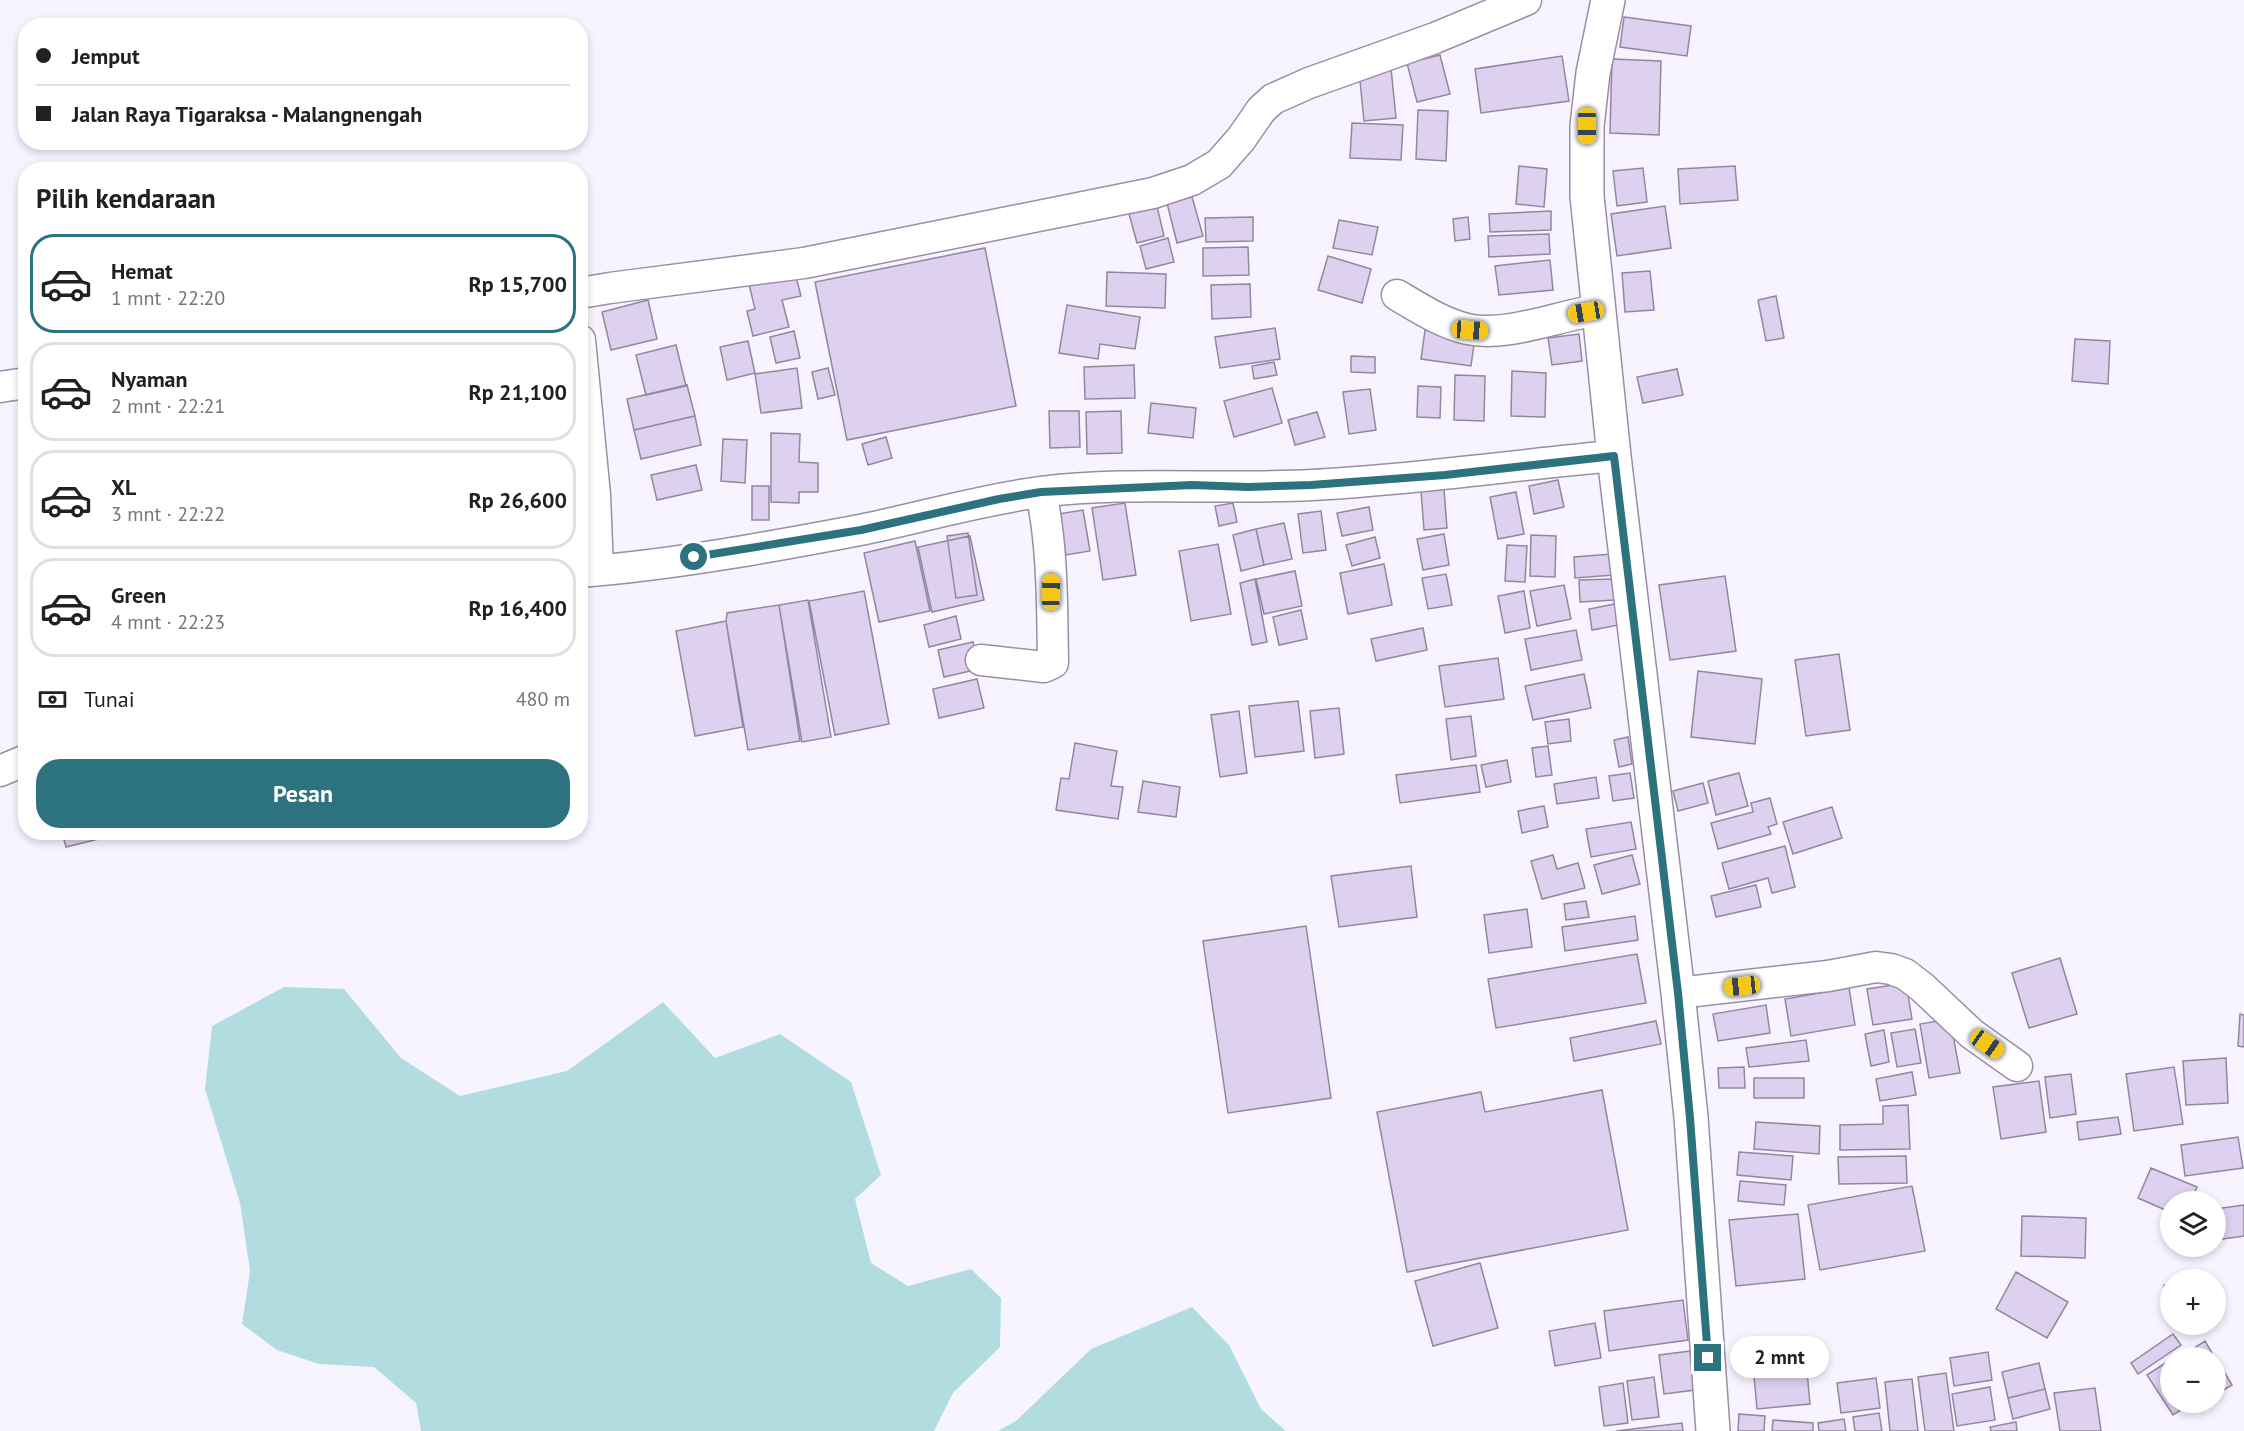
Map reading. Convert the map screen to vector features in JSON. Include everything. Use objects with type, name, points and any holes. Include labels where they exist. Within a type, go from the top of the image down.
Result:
[{"type":"main road","points":[[1608,0],[1593,73],[1587,126],[1587,196],[1614,456],[1678,993],[1690,1118],[1713,1431]]},
{"type":"street","points":[[588,292],[804,263],[987,228],[1136,197],[1172,187],[1192,180],[1219,164],[1241,140],[1261,110],[1273,99],[1309,83],[1435,38],[1526,0]]},
{"type":"street","points":[[1397,295],[1437,318],[1470,330],[1517,328],[1599,310]]},
{"type":"street","points":[[0,387],[18,384]]},
{"type":"street","points":[[588,423],[595,495],[589,571],[739,551],[861,530],[988,501],[1041,492],[1192,485],[1248,487],[1345,483],[1445,475],[1614,456]]},
{"type":"street","points":[[981,660],[1044,667],[1053,663],[1051,575],[1047,521],[1041,492]]},
{"type":"street","points":[[0,771],[18,763]]},
{"type":"street","points":[[1678,993],[1828,976],[1876,967],[1891,969],[1905,974],[1922,987],[1972,1034],[2017,1066]]},
{"type":"shaded area","points":[[284,987],[344,989],[401,1058],[460,1096],[567,1071],[663,1002],[715,1058],[780,1034],[851,1082],[881,1175],[855,1199],[871,1263],[908,1286],[971,1269],[1001,1298],[1000,1347],[953,1393],[934,1431],[421,1431],[416,1403],[374,1367],[319,1364],[277,1350],[242,1324],[250,1271],[240,1203],[205,1089],[212,1026]]},
{"type":"shaded area","points":[[1192,1307],[1229,1345],[1261,1409],[1286,1431],[998,1431],[1016,1421],[1091,1349]]},
{"type":"building","points":[[1624,17],[1691,26],[1687,56],[1620,47]]},
{"type":"building","points":[[1440,55],[1450,94],[1417,102],[1407,63]]},
{"type":"building","points":[[1562,56],[1569,101],[1481,113],[1475,69]]},
{"type":"building","points":[[1612,59],[1661,61],[1659,135],[1610,133]]},
{"type":"building","points":[[1391,68],[1396,118],[1364,121],[1359,71]]},
{"type":"building","points":[[1418,110],[1448,111],[1446,161],[1416,159]]},
{"type":"building","points":[[1352,123],[1403,125],[1401,160],[1350,158]]},
{"type":"building","points":[[1519,166],[1547,169],[1544,207],[1516,204]]},
{"type":"building","points":[[1735,166],[1738,200],[1680,204],[1678,169]]},
{"type":"building","points":[[1643,168],[1647,202],[1617,206],[1613,171]]},
{"type":"building","points":[[1192,197],[1203,236],[1177,243],[1167,203]]},
{"type":"building","points":[[1156,202],[1164,236],[1137,243],[1128,210]]},
{"type":"building","points":[[1665,206],[1671,248],[1617,256],[1611,214]]},
{"type":"building","points":[[1551,211],[1551,230],[1490,232],[1489,214]]},
{"type":"building","points":[[1253,217],[1253,241],[1206,242],[1205,218]]},
{"type":"building","points":[[1468,217],[1470,239],[1455,241],[1453,219]]},
{"type":"building","points":[[1339,220],[1378,227],[1372,255],[1333,248]]},
{"type":"building","points":[[1549,234],[1550,254],[1489,257],[1488,236]]},
{"type":"building","points":[[1168,238],[1174,262],[1146,269],[1140,246]]},
{"type":"building","points":[[1248,247],[1249,275],[1203,276],[1203,248]]},
{"type":"building","points":[[985,248],[1016,406],[847,440],[815,282]]},
{"type":"building","points":[[1328,256],[1371,269],[1362,303],[1318,290]]},
{"type":"building","points":[[1550,260],[1553,290],[1499,295],[1495,266]]},
{"type":"building","points":[[794,269],[801,296],[782,300],[789,327],[753,336],[747,311],[755,309],[748,280]]},
{"type":"building","points":[[1650,271],[1654,310],[1625,312],[1622,273]]},
{"type":"building","points":[[1107,272],[1166,274],[1165,308],[1106,306]]},
{"type":"building","points":[[1250,284],[1251,317],[1212,319],[1211,285]]},
{"type":"building","points":[[1776,296],[1784,338],[1766,341],[1758,300]]},
{"type":"building","points":[[648,300],[657,339],[611,350],[602,312]]},
{"type":"building","points":[[1067,305],[1140,317],[1135,349],[1100,344],[1098,359],[1059,353]]},
{"type":"building","points":[[1275,328],[1280,359],[1220,368],[1215,337]]},
{"type":"building","points":[[1425,330],[1475,337],[1471,366],[1421,359]]},
{"type":"building","points":[[794,331],[800,358],[776,363],[770,337]]},
{"type":"building","points":[[1579,334],[1582,361],[1552,365],[1548,338]]},
{"type":"building","points":[[2075,339],[2110,341],[2108,384],[2072,381]]},
{"type":"building","points":[[748,341],[755,373],[727,380],[720,347]]},
{"type":"building","points":[[676,345],[686,386],[646,395],[636,355]]},
{"type":"building","points":[[1351,356],[1375,357],[1375,373],[1351,372]]},
{"type":"building","points":[[1274,362],[1277,375],[1254,379],[1252,366]]},
{"type":"building","points":[[1134,365],[1135,398],[1085,399],[1084,367]]},
{"type":"building","points":[[797,368],[802,408],[761,413],[755,374]]},
{"type":"building","points":[[828,368],[835,395],[818,399],[812,372]]},
{"type":"building","points":[[1677,369],[1683,395],[1643,403],[1637,377]]},
{"type":"building","points":[[1512,371],[1546,373],[1545,417],[1511,416]]},
{"type":"building","points":[[1455,375],[1485,376],[1484,421],[1454,420]]},
{"type":"building","points":[[687,385],[695,416],[634,430],[627,399]]},
{"type":"building","points":[[1418,386],[1441,387],[1440,418],[1417,417]]},
{"type":"building","points":[[1272,388],[1282,423],[1234,437],[1224,401]]},
{"type":"building","points":[[1370,389],[1376,430],[1349,434],[1343,392]]},
{"type":"building","points":[[1151,403],[1196,408],[1193,438],[1148,433]]},
{"type":"building","points":[[1049,411],[1079,411],[1080,447],[1050,448]]},
{"type":"building","points":[[1121,411],[1122,453],[1087,454],[1086,412]]},
{"type":"building","points":[[1317,412],[1325,437],[1295,445],[1288,420]]},
{"type":"building","points":[[695,416],[701,445],[641,459],[634,430]]},
{"type":"building","points":[[771,433],[800,434],[799,462],[818,463],[818,492],[799,492],[799,503],[771,502]]},
{"type":"building","points":[[886,437],[892,458],[868,465],[862,444]]},
{"type":"building","points":[[723,439],[747,440],[745,483],[721,481]]},
{"type":"building","points":[[696,465],[702,490],[657,500],[651,475]]},
{"type":"building","points":[[1558,480],[1564,507],[1534,514],[1529,486]]},
{"type":"building","points":[[752,486],[769,486],[769,520],[752,520]]},
{"type":"building","points":[[1444,489],[1447,528],[1424,530],[1421,491]]},
{"type":"building","points":[[1516,492],[1524,534],[1498,539],[1490,497]]},
{"type":"building","points":[[1125,503],[1136,575],[1103,580],[1092,508]]},
{"type":"building","points":[[1233,503],[1237,522],[1219,526],[1215,506]]},
{"type":"building","points":[[1369,507],[1373,530],[1342,536],[1337,513]]},
{"type":"building","points":[[1083,510],[1090,551],[1066,555],[1058,514]]},
{"type":"building","points":[[1321,511],[1326,550],[1303,553],[1298,514]]},
{"type":"building","points":[[1284,523],[1292,559],[1264,565],[1256,529]]},
{"type":"building","points":[[1256,529],[1264,565],[1241,571],[1233,535]]},
{"type":"building","points":[[968,533],[977,595],[956,598],[947,536]]},
{"type":"building","points":[[1444,534],[1449,565],[1423,570],[1417,539]]},
{"type":"building","points":[[1531,535],[1556,536],[1555,577],[1530,576]]},
{"type":"building","points":[[970,536],[984,600],[932,612],[918,547]]},
{"type":"building","points":[[1375,537],[1380,558],[1352,566],[1346,545]]},
{"type":"building","points":[[915,541],[930,611],[879,622],[864,553]]},
{"type":"building","points":[[1218,544],[1231,614],[1191,621],[1179,551]]},
{"type":"building","points":[[1507,545],[1527,546],[1525,582],[1505,581]]},
{"type":"building","points":[[1612,554],[1614,575],[1575,578],[1574,557]]},
{"type":"building","points":[[1384,564],[1392,605],[1348,614],[1340,573]]},
{"type":"building","points":[[1295,571],[1302,606],[1264,614],[1256,579]]},
{"type":"building","points":[[1446,574],[1452,605],[1428,609],[1422,578]]},
{"type":"building","points":[[1725,576],[1736,651],[1670,660],[1659,585]]},
{"type":"building","points":[[1255,579],[1267,642],[1252,645],[1240,583]]},
{"type":"building","points":[[1614,579],[1615,600],[1580,602],[1579,580]]},
{"type":"building","points":[[1564,585],[1571,619],[1537,626],[1530,591]]},
{"type":"building","points":[[864,591],[889,724],[835,735],[809,601]]},
{"type":"building","points":[[1524,591],[1530,628],[1505,633],[1498,596]]},
{"type":"building","points":[[808,600],[831,737],[802,742],[779,605]]},
{"type":"building","points":[[1615,604],[1619,625],[1592,630],[1589,609]]},
{"type":"building","points":[[779,605],[800,741],[748,750],[726,621],[727,613]]},
{"type":"building","points":[[1301,610],[1307,639],[1279,645],[1273,617]]},
{"type":"building","points":[[956,616],[961,639],[929,647],[924,625]]},
{"type":"building","points":[[726,621],[743,727],[695,736],[676,631]]},
{"type":"building","points":[[1423,628],[1427,650],[1376,661],[1371,639]]},
{"type":"building","points":[[1576,630],[1582,660],[1531,670],[1525,639]]},
{"type":"building","points":[[973,642],[979,669],[944,677],[938,650]]},
{"type":"building","points":[[1839,654],[1850,730],[1806,736],[1795,660]]},
{"type":"building","points":[[1498,658],[1504,699],[1445,707],[1439,666]]},
{"type":"building","points":[[1698,671],[1762,679],[1755,744],[1691,737]]},
{"type":"building","points":[[1584,674],[1591,708],[1533,720],[1525,686]]},
{"type":"building","points":[[977,679],[984,708],[939,718],[933,689]]},
{"type":"building","points":[[1298,701],[1304,751],[1255,757],[1249,706]]},
{"type":"building","points":[[1339,708],[1344,754],[1315,758],[1310,711]]},
{"type":"building","points":[[1239,711],[1247,773],[1220,777],[1211,715]]},
{"type":"building","points":[[1471,716],[1476,756],[1451,760],[1446,719]]},
{"type":"building","points":[[1569,719],[1571,741],[1548,744],[1545,722]]},
{"type":"building","points":[[1628,737],[1632,764],[1619,767],[1614,740]]},
{"type":"building","points":[[1075,743],[1117,751],[1111,786],[1123,787],[1118,819],[1056,810],[1061,778],[1069,779]]},
{"type":"building","points":[[1548,746],[1552,775],[1536,777],[1532,748]]},
{"type":"building","points":[[1507,760],[1511,782],[1486,787],[1481,765]]},
{"type":"building","points":[[1476,765],[1480,792],[1400,803],[1396,775]]},
{"type":"building","points":[[1630,773],[1634,798],[1613,801],[1609,776]]},
{"type":"building","points":[[1739,773],[1748,806],[1716,815],[1708,781]]},
{"type":"building","points":[[1596,777],[1599,798],[1557,804],[1554,784]]},
{"type":"building","points":[[1143,781],[1180,787],[1176,817],[1138,812]]},
{"type":"building","points":[[1703,783],[1708,803],[1678,811],[1673,791]]},
{"type":"building","points":[[1770,798],[1777,824],[1768,827],[1771,834],[1718,849],[1711,823],[1753,812],[1751,803]]},
{"type":"building","points":[[1544,806],[1548,827],[1522,833],[1518,811]]},
{"type":"building","points":[[1832,807],[1842,838],[1793,854],[1783,822]]},
{"type":"building","points":[[1631,822],[1636,849],[1591,857],[1586,829]]},
{"type":"building","points":[[64,840],[95,840],[66,847]]},
{"type":"building","points":[[1785,846],[1795,887],[1772,893],[1768,878],[1729,889],[1722,863]]},
{"type":"building","points":[[1553,855],[1557,869],[1578,863],[1585,888],[1542,899],[1531,861]]},
{"type":"building","points":[[1632,855],[1640,884],[1602,894],[1594,865]]},
{"type":"building","points":[[1411,866],[1417,917],[1339,927],[1331,876]]},
{"type":"building","points":[[1756,885],[1761,907],[1716,917],[1711,896]]},
{"type":"building","points":[[1586,901],[1589,917],[1566,920],[1564,904]]},
{"type":"building","points":[[1527,909],[1532,947],[1489,953],[1484,915]]},
{"type":"building","points":[[1635,916],[1638,940],[1565,951],[1562,927]]},
{"type":"building","points":[[1306,926],[1331,1098],[1228,1113],[1203,941]]},
{"type":"building","points":[[1637,954],[1646,1003],[1496,1028],[1488,979]]},
{"type":"building","points":[[2060,958],[2077,1014],[2029,1028],[2012,973]]},
{"type":"building","points":[[1906,983],[1912,1019],[1873,1025],[1867,989]]},
{"type":"building","points":[[1849,988],[1855,1025],[1791,1036],[1785,999]]},
{"type":"building","points":[[1766,1005],[1770,1033],[1718,1041],[1713,1014]]},
{"type":"building","points":[[2240,1014],[2244,1015],[2244,1047],[2238,1046]]},
{"type":"building","points":[[1950,1019],[1960,1073],[1929,1078],[1920,1024]]},
{"type":"building","points":[[1656,1021],[1661,1044],[1574,1061],[1570,1038]]},
{"type":"building","points":[[1915,1029],[1921,1063],[1897,1067],[1891,1033]]},
{"type":"building","points":[[1884,1030],[1889,1062],[1871,1066],[1865,1034]]},
{"type":"building","points":[[1806,1040],[1809,1061],[1749,1067],[1746,1048]]},
{"type":"building","points":[[2226,1058],[2228,1103],[2186,1105],[2183,1061]]},
{"type":"building","points":[[1744,1067],[1745,1088],[1719,1088],[1718,1068]]},
{"type":"building","points":[[2174,1067],[2183,1124],[2134,1131],[2126,1074]]},
{"type":"building","points":[[1912,1072],[1916,1095],[1880,1101],[1876,1079]]},
{"type":"building","points":[[2071,1074],[2076,1114],[2050,1118],[2045,1077]]},
{"type":"building","points":[[1754,1078],[1804,1078],[1804,1098],[1754,1098]]},
{"type":"building","points":[[2039,1081],[2046,1132],[2001,1139],[1993,1087]]},
{"type":"building","points":[[1602,1090],[1628,1230],[1407,1272],[1377,1112],[1481,1092],[1485,1112]]},
{"type":"building","points":[[1908,1105],[1910,1149],[1840,1150],[1840,1125],[1883,1124],[1883,1106]]},
{"type":"building","points":[[2118,1117],[2121,1134],[2079,1140],[2077,1122]]},
{"type":"building","points":[[1756,1122],[1820,1126],[1819,1154],[1754,1149]]},
{"type":"building","points":[[2238,1137],[2243,1168],[2185,1176],[2181,1145]]},
{"type":"building","points":[[1739,1152],[1793,1156],[1791,1180],[1737,1175]]},
{"type":"building","points":[[1906,1156],[1907,1183],[1839,1184],[1838,1157]]},
{"type":"building","points":[[2151,1168],[2197,1187],[2195,1191],[2160,1191],[2160,1208],[2138,1198]]},
{"type":"building","points":[[1740,1181],[1786,1185],[1784,1205],[1738,1201]]},
{"type":"building","points":[[1912,1186],[1925,1251],[1820,1270],[1808,1205]]},
{"type":"building","points":[[2244,1205],[2244,1236],[2226,1239],[2226,1208]]},
{"type":"building","points":[[1798,1214],[1805,1279],[1736,1286],[1729,1220]]},
{"type":"building","points":[[2022,1216],[2086,1218],[2085,1258],[2021,1256]]},
{"type":"building","points":[[1480,1263],[1498,1328],[1433,1346],[1415,1281]]},
{"type":"building","points":[[2016,1272],[2068,1302],[2047,1338],[1996,1309]]},
{"type":"building","points":[[1683,1300],[1688,1340],[1609,1351],[1604,1311]]},
{"type":"building","points":[[1595,1323],[1601,1358],[1555,1366],[1549,1331]]},
{"type":"building","points":[[2172,1335],[2181,1345],[2160,1347],[2160,1359],[2138,1374],[2131,1363]]},
{"type":"building","points":[[2205,1341],[2209,1347],[2196,1347]]},
{"type":"building","points":[[1690,1351],[1695,1390],[1664,1394],[1659,1355]]},
{"type":"building","points":[[1988,1352],[1992,1380],[1954,1386],[1950,1358]]},
{"type":"building","points":[[1806,1360],[1810,1404],[1757,1409],[1753,1365]]},
{"type":"building","points":[[2039,1363],[2045,1389],[2008,1398],[2002,1372]]},
{"type":"building","points":[[2160,1367],[2160,1395],[2147,1375]]},
{"type":"building","points":[[1946,1373],[1954,1431],[1925,1431],[1918,1377]]},
{"type":"building","points":[[2226,1375],[2232,1385],[2226,1389]]},
{"type":"building","points":[[1654,1377],[1659,1417],[1632,1420],[1627,1381]]},
{"type":"building","points":[[1876,1378],[1880,1408],[1841,1413],[1837,1383]]},
{"type":"building","points":[[1912,1379],[1918,1431],[1890,1431],[1885,1382]]},
{"type":"building","points":[[1623,1383],[1628,1423],[1604,1426],[1599,1387]]},
{"type":"building","points":[[1990,1387],[1995,1420],[1957,1426],[1952,1394]]},
{"type":"building","points":[[2095,1388],[2101,1431],[2060,1431],[2054,1393]]},
{"type":"building","points":[[2045,1389],[2050,1409],[2013,1419],[2008,1398]]},
{"type":"building","points":[[1879,1413],[1882,1431],[1855,1431],[1853,1417]]},
{"type":"building","points":[[1739,1414],[1765,1416],[1764,1431],[1738,1431]]},
{"type":"building","points":[[1844,1419],[1846,1431],[1819,1431],[1818,1423]]},
{"type":"building","points":[[1773,1420],[1813,1423],[1813,1431],[1772,1431]]},
{"type":"building","points":[[2016,1422],[2017,1431],[1991,1431],[1990,1427]]},
{"type":"building","points":[[1682,1423],[1683,1431],[1616,1431]]},
{"type":"route","points":[[694,557],[861,530],[999,499],[1041,492],[1192,485],[1248,487],[1311,485],[1445,475],[1614,456],[1678,993],[1708,1358]]}]
